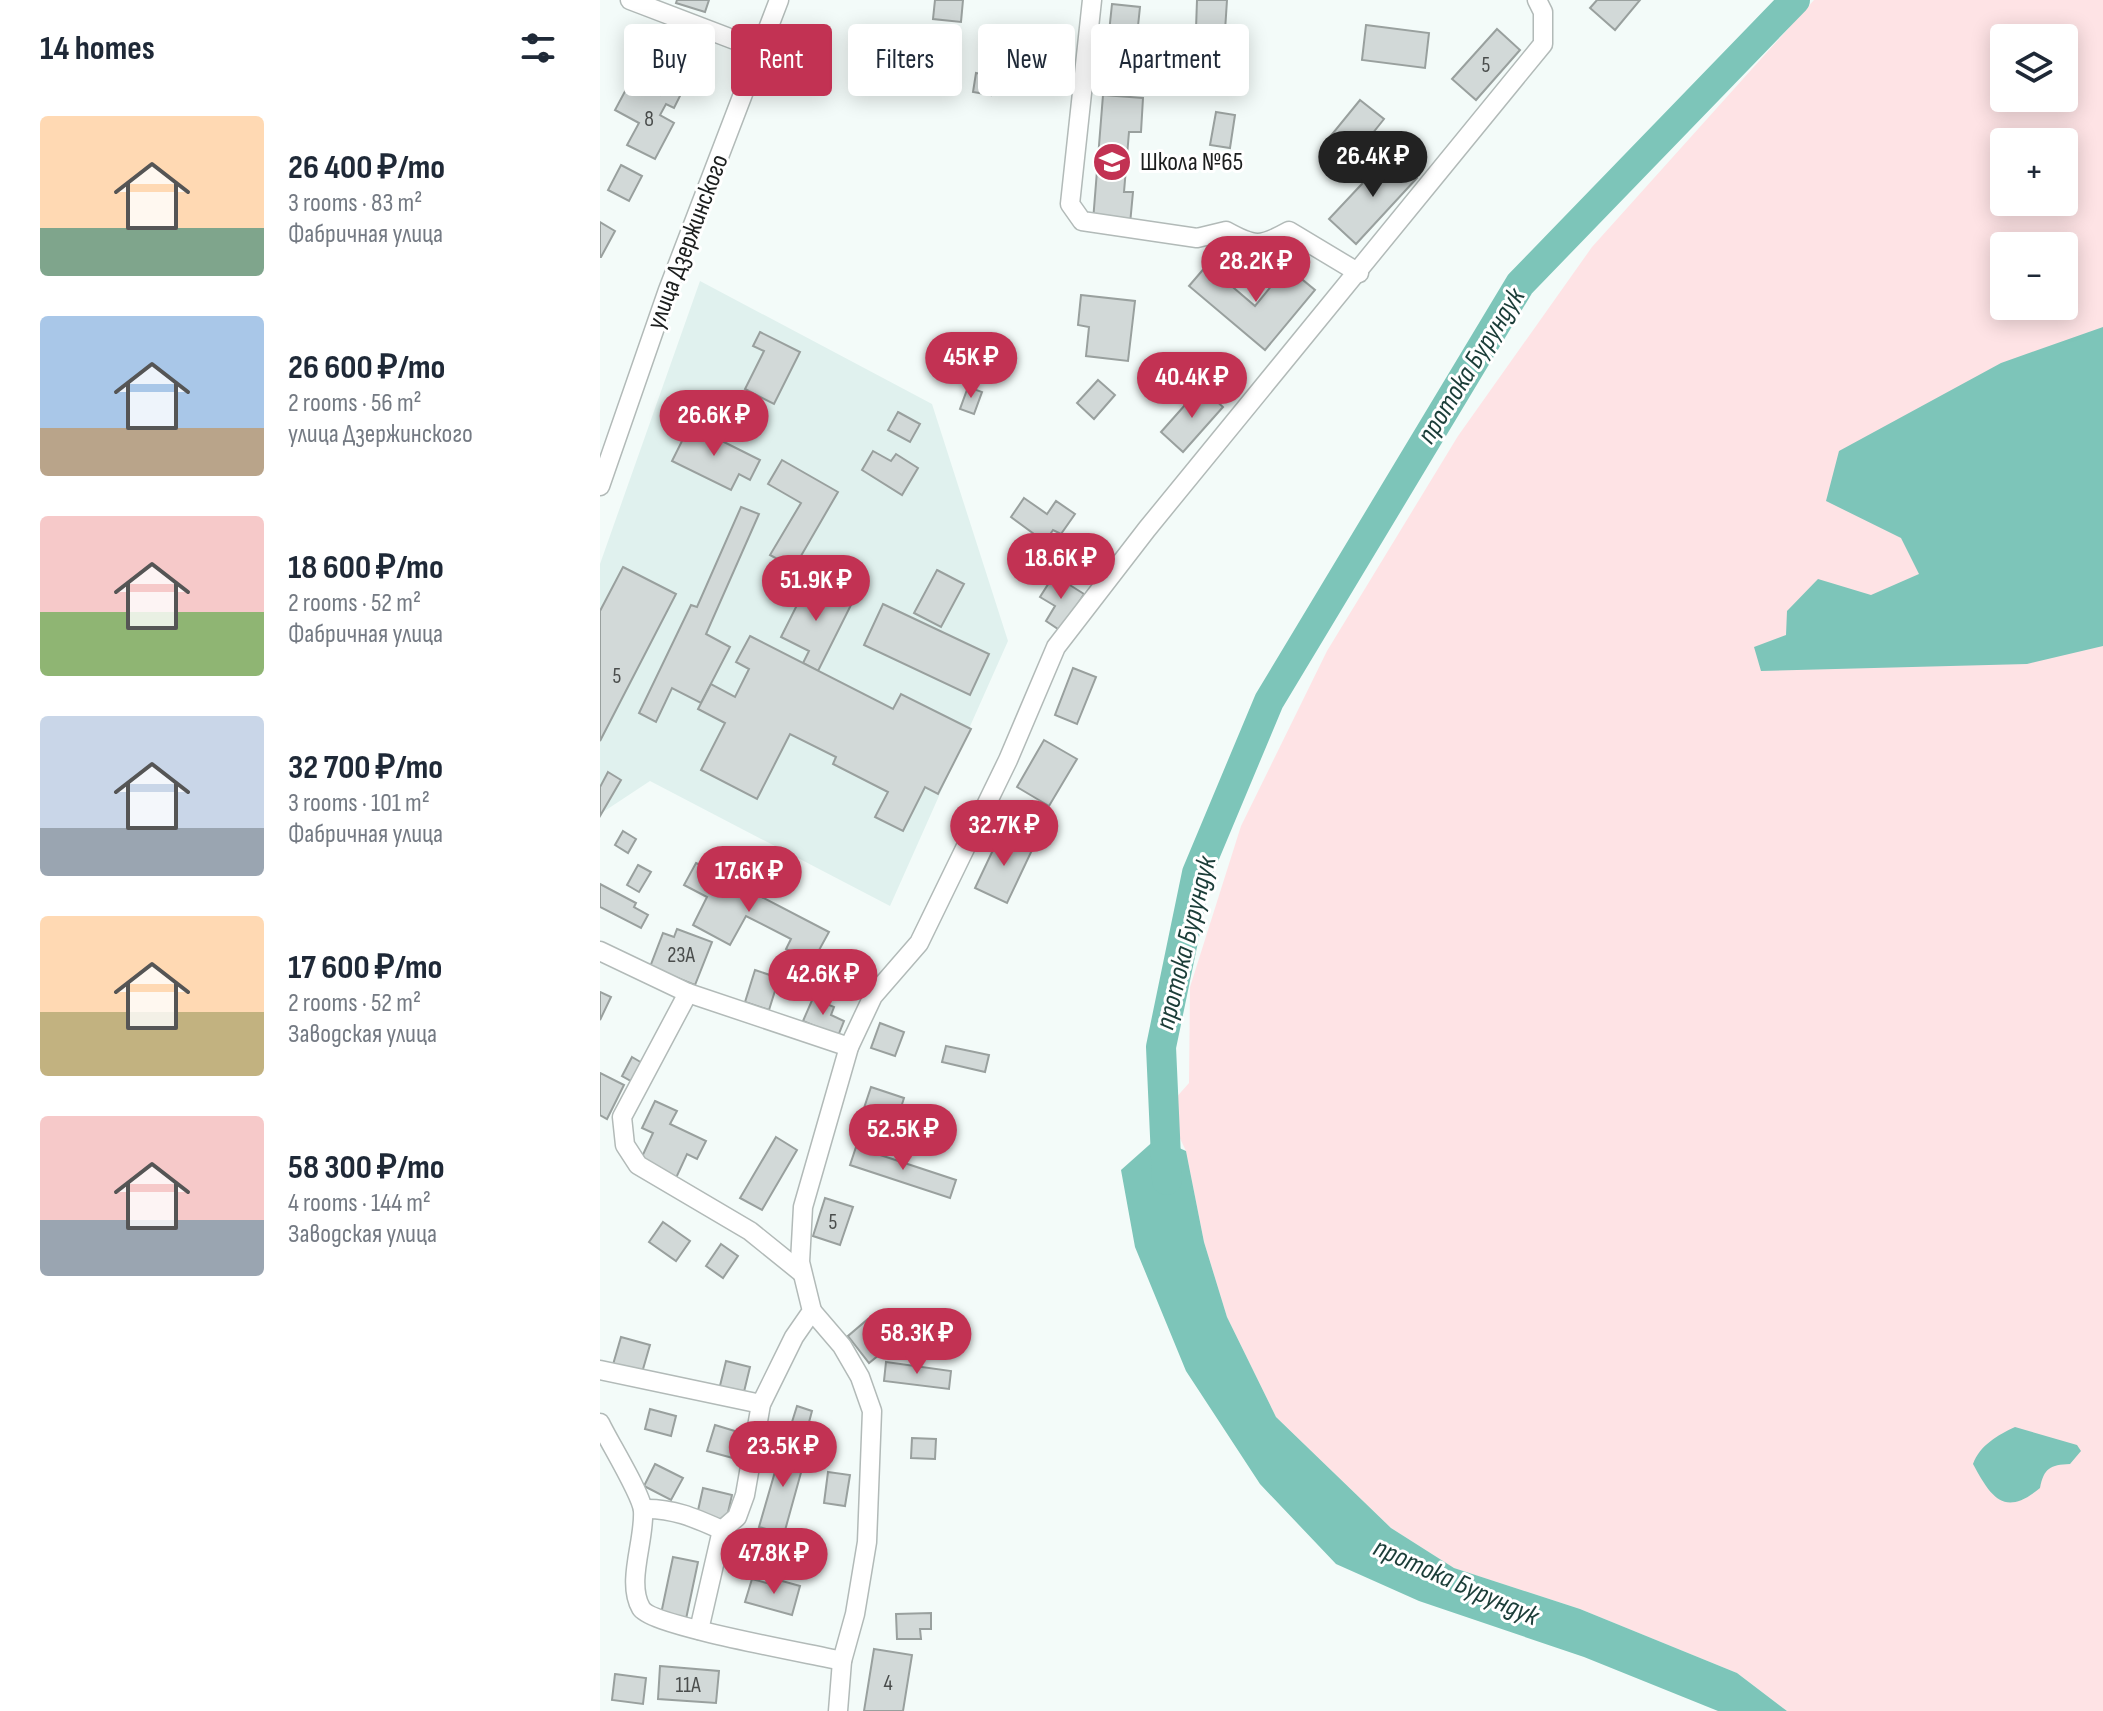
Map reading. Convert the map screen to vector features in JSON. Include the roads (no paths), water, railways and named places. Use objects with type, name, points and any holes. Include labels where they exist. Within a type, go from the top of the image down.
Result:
[{"type":"street","points":[[630,0],[731,39]]},
{"type":"street","name":"улица Дзержинского","points":[[770,24],[779,0]]},
{"type":"street","points":[[1092,0],[1070,204],[1082,221],[1197,238],[1226,231],[1257,244],[1265,244],[1289,231],[1359,273]]},
{"type":"street","points":[[838,1711],[842,1661],[855,1614],[867,1542],[872,1411],[860,1377],[842,1346],[812,1311],[802,1273],[803,1207],[849,1047],[873,996],[919,943],[1008,760],[1056,647],[1147,529],[1543,44],[1543,12],[1537,0]]},
{"type":"street","name":"улица Дзержинского","points":[[600,486],[668,290],[743,96]]},
{"type":"street","points":[[600,951],[688,993],[849,1047]]},
{"type":"street","points":[[688,993],[622,1117],[625,1145],[638,1165],[750,1231],[802,1273]]},
{"type":"street","points":[[699,1630],[722,1530],[737,1517],[745,1495],[761,1404],[794,1337],[812,1311]]},
{"type":"street","points":[[600,1370],[761,1404]]},
{"type":"street","points":[[600,1423],[643,1509],[636,1597],[642,1611],[651,1617],[699,1630],[842,1661]]},
{"type":"street","points":[[643,1509],[664,1508],[687,1514],[722,1530]]},
{"type":"water","points":[[2103,327],[2103,646],[2027,664],[1761,671],[1754,647],[1786,635],[1787,611],[1818,579],[1871,595],[1919,574],[1901,538],[1826,501],[1839,451],[2001,363]]},
{"type":"water","points":[[1157,1138],[1186,1151],[1204,1242],[1227,1317],[1276,1417],[1391,1528],[1454,1568],[1580,1609],[1737,1673],[1787,1711],[1718,1711],[1584,1657],[1419,1601],[1336,1564],[1260,1484],[1186,1371],[1135,1247],[1121,1170]]},
{"type":"water","points":[[2015,1427],[2077,1445],[2081,1451],[2070,1464],[2049,1469],[2040,1488],[2028,1497],[2008,1502],[1993,1494],[1973,1464],[1985,1446]]},
{"type":"waterway","name":"протока Бурундук","points":[[1167,1180],[1161,1047],[1197,873],[1269,701],[1520,284],[1795,0]]},
{"type":"place","name":"Школа №65","points":[[1112,162]]}]
